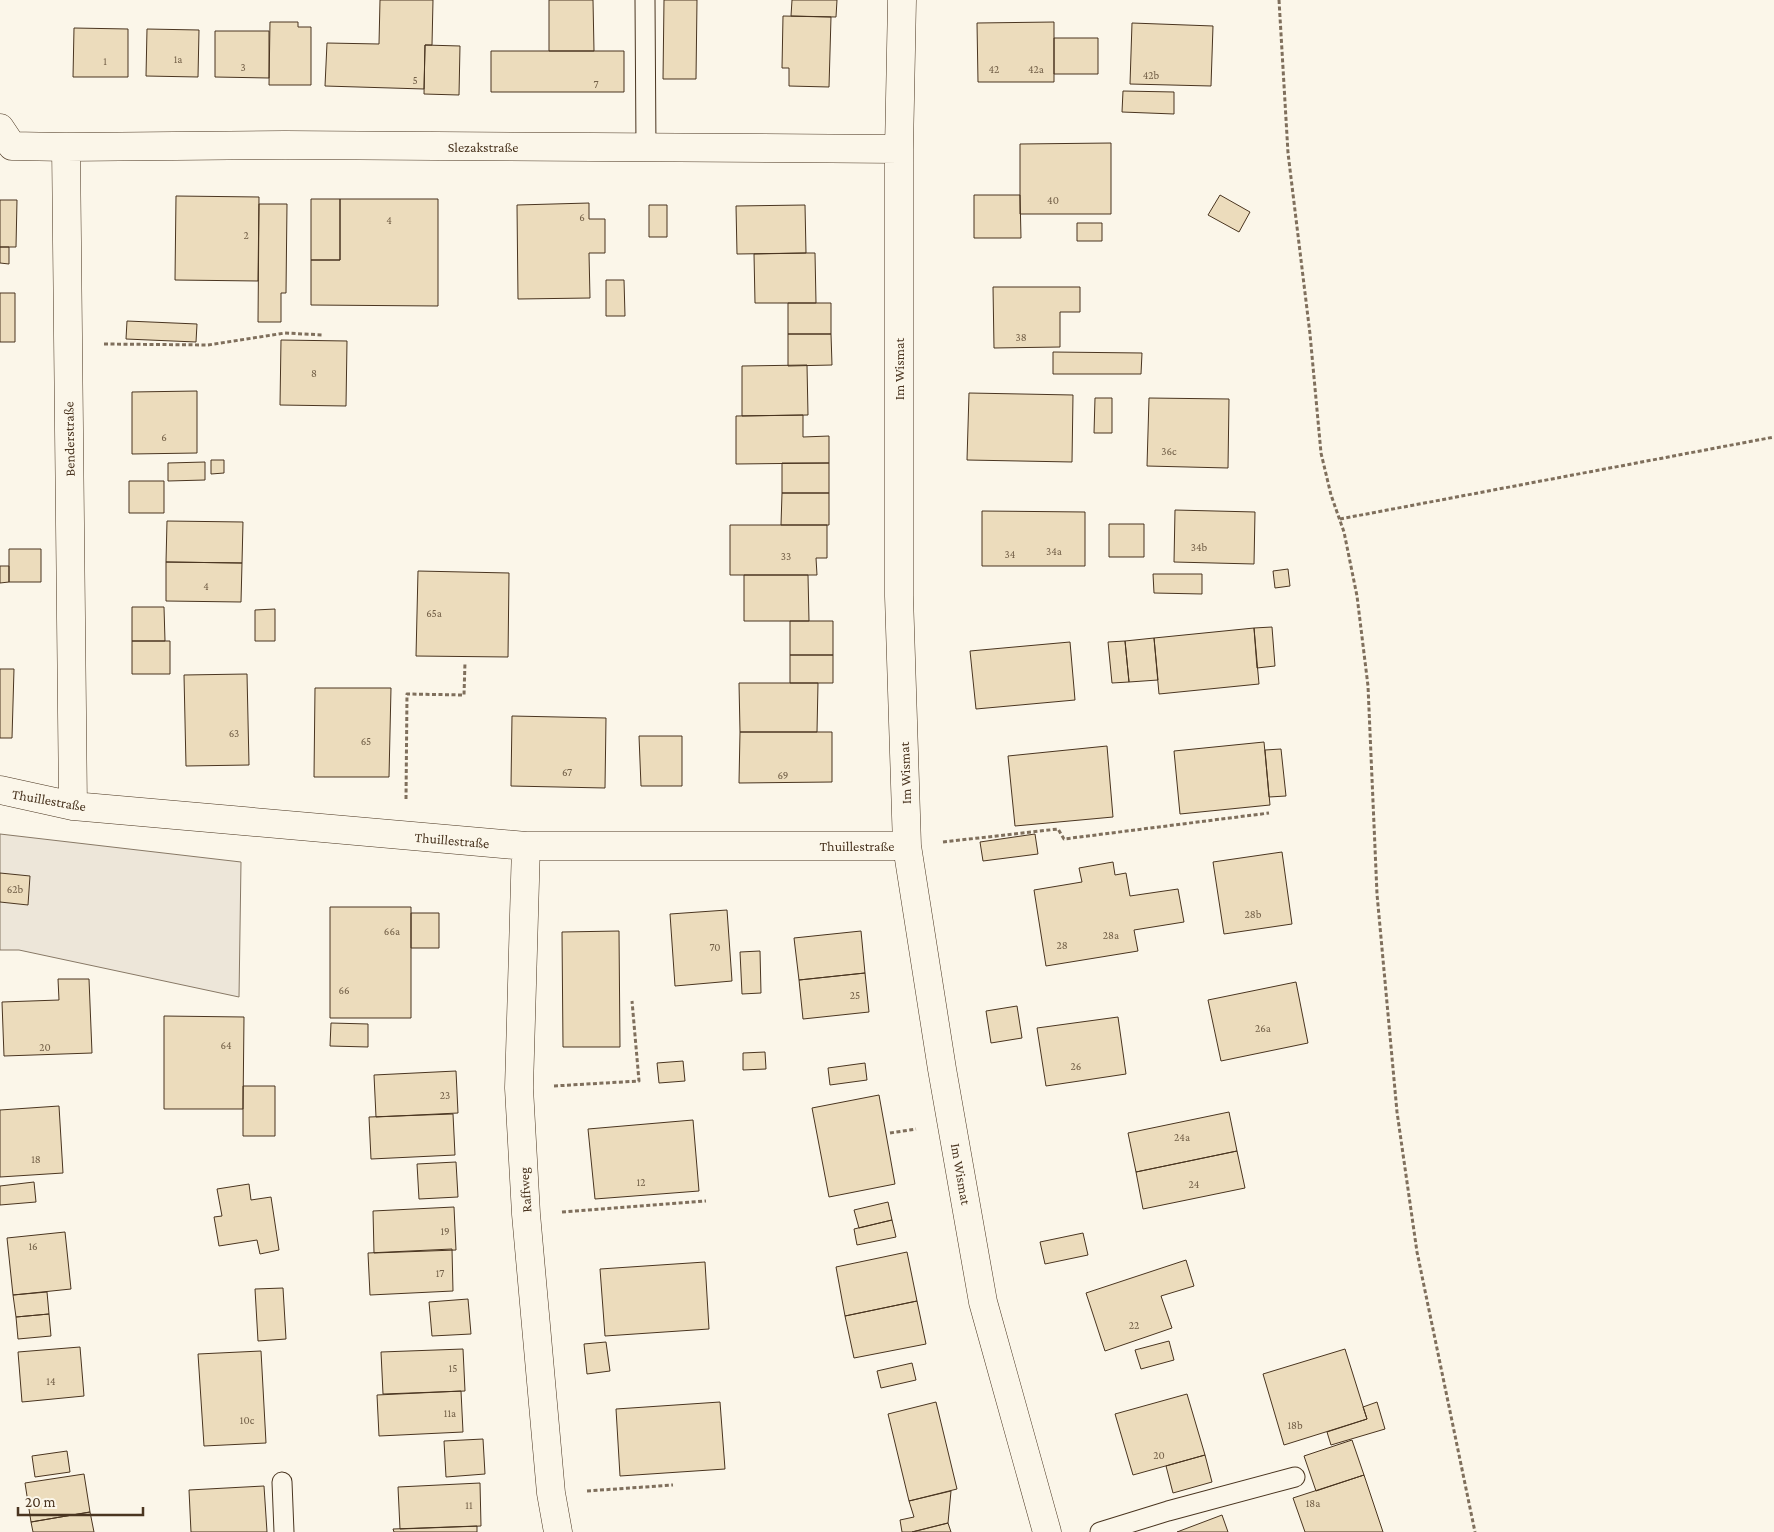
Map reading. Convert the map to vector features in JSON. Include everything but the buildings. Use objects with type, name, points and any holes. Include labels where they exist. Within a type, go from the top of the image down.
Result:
[{"type":"street","name":"Im Wismat","points":[[902,0],[899,149],[899,596],[907,846],[942,1069],[983,1302],[1047,1532]]},
{"type":"street","points":[[0,128],[12,146],[66,147]]},
{"type":"street","name":"Slezakstraße","points":[[66,147],[285,145],[899,149]]},
{"type":"street","name":"Benderstraße","points":[[66,147],[73,806]]},
{"type":"street","name":"Thuillestraße","points":[[0,790],[73,806],[526,846],[907,846]]},
{"type":"street","name":"Raffweg","points":[[526,846],[519,1088],[526,1214],[551,1493],[558,1532]]},
{"type":"lane","points":[[644,0],[646,148]]},
{"type":"lane","points":[[1100,1532],[1168,1511],[1295,1477]]},
{"type":"lane","points":[[282,1482],[284,1532]]},
{"type":"path","points":[[1279,0],[1288,153],[1310,334],[1321,453],[1340,519],[1357,596],[1368,686],[1377,894],[1397,1112],[1417,1252],[1475,1532]]},
{"type":"path","points":[[68,344],[208,345],[285,334],[323,335]]},
{"type":"path","points":[[1340,519],[1774,437]]},
{"type":"path","points":[[406,835],[407,694],[464,694],[465,662]]},
{"type":"path","points":[[907,846],[1058,829],[1064,839],[1268,813]]},
{"type":"path","points":[[519,1088],[639,1081],[632,1001]]},
{"type":"path","points":[[526,1214],[706,1201]]},
{"type":"path","points":[[551,1493],[673,1485]]},
{"type":"shaded area","points":[[0,834],[241,862],[239,997],[19,950],[0,950]]}]
